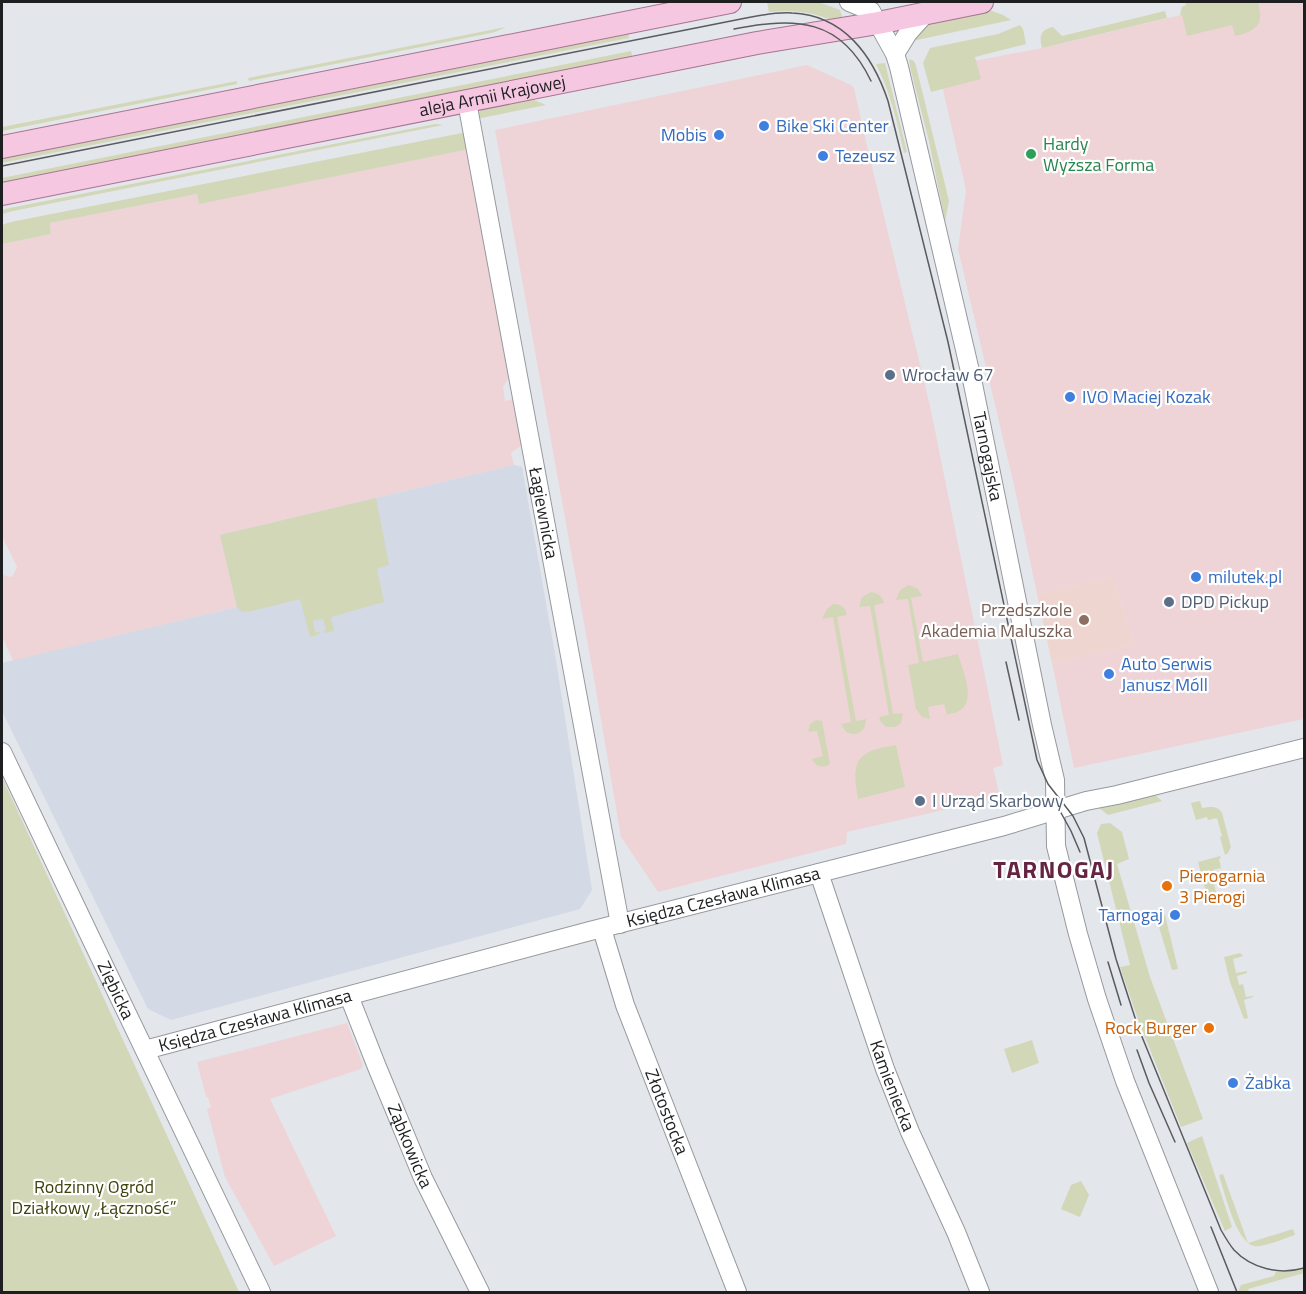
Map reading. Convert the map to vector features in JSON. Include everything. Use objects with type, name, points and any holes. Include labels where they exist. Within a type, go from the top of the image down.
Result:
[{"type":"main road","points":[[2,147],[683,7],[730,2]]},
{"type":"main road","name":"aleja Armii Krajowej","points":[[2,194],[758,43],[874,12],[926,13],[982,2]]},
{"type":"street","points":[[849,2],[874,12]]},
{"type":"street","name":"Tarnogajska","points":[[874,12],[895,54],[975,394],[1055,780],[1056,846],[1078,934],[1125,1081],[1209,1293]]},
{"type":"street","points":[[895,54],[908,33],[926,13]]},
{"type":"street","name":"Łagiewnicka","points":[[467,102],[620,924]]},
{"type":"street","name":"Księdza Czesława Klimasa","points":[[145,1050],[620,924],[1004,826],[1086,801],[1305,748]]},
{"type":"street","name":"Ziębicka","points":[[2,752],[261,1293]]},
{"type":"street","name":"Kamieniecka","points":[[819,873],[885,1069],[980,1293]]},
{"type":"street","name":"Złotostocka","points":[[602,929],[625,1005],[737,1293]]},
{"type":"street","name":"Ząbkowicka","points":[[349,996],[376,1068],[423,1178],[480,1293]]},
{"type":"shaded area","points":[[1236,2],[1304,2],[1304,719],[1074,768],[1052,663],[1134,645],[1113,577],[1037,594],[1014,485],[958,249],[966,190],[938,68],[1042,48]]},
{"type":"shaded area","points":[[807,65],[854,88],[930,406],[1003,765],[993,768],[1000,797],[847,832],[846,844],[658,892],[621,837],[495,130]]},
{"type":"shaded area","points":[[470,149],[510,376],[503,387],[505,401],[514,399],[522,445],[511,453],[514,465],[221,535],[237,607],[13,661],[2,636],[2,575],[12,577],[17,567],[2,536],[2,244],[51,234],[50,223],[197,194],[199,203]]},
{"type":"shaded area","points":[[514,465],[522,467],[555,654],[592,890],[580,909],[171,1020],[148,1009],[2,711],[2,663],[237,607],[220,535]]},
{"type":"shaded area","name":"Przedszkole Akademia Maluszka","points":[[1113,577],[1134,645],[1052,663],[1037,594]]},
{"type":"shaded area","points":[[347,1023],[363,1065],[361,1069],[270,1099],[336,1236],[274,1266],[225,1177],[207,1109],[211,1107],[206,1097],[197,1062]]},
{"type":"green space","points":[[767,2],[818,2],[840,10],[842,16],[833,21],[802,12],[769,12]]},
{"type":"green space","points":[[1185,2],[1258,2],[1259,21],[1254,29],[1235,36],[1232,25],[1187,36],[1182,15],[1180,15],[1182,7],[1186,5]]},
{"type":"green space","points":[[989,10],[1011,20],[912,41],[929,22]]},
{"type":"green space","points":[[1165,11],[1167,18],[1042,48],[1042,34],[1049,28],[1053,27],[1062,36]]},
{"type":"green space","points":[[1020,25],[1026,44],[975,57],[981,79],[931,92],[923,63],[930,48],[998,34]]},
{"type":"green space","points":[[506,27],[495,32],[249,81],[248,78]]},
{"type":"green space","points":[[628,31],[629,38],[2,163],[2,156]]},
{"type":"green space","points":[[631,51],[633,59],[2,185],[2,178]]},
{"type":"green space","points":[[909,59],[914,61],[916,66],[949,201],[945,221],[929,141]]},
{"type":"green space","points":[[885,63],[907,152],[904,153],[890,97],[876,64]]},
{"type":"green space","points":[[237,81],[237,84],[2,131],[2,127]]},
{"type":"green space","points":[[527,99],[546,105],[476,119],[481,110]]},
{"type":"green space","points":[[435,124],[443,125],[2,214],[2,210],[10,208]]},
{"type":"green space","points":[[467,132],[470,149],[199,204],[197,194],[50,223],[51,234],[2,244],[2,225],[11,222]]},
{"type":"green space","points":[[376,498],[389,565],[377,569],[384,602],[331,617],[334,631],[324,633],[323,631],[326,630],[323,619],[313,621],[315,632],[320,634],[310,637],[300,599],[252,611],[242,612],[237,607],[220,535]]},
{"type":"green space","points":[[909,585],[918,589],[922,596],[911,598],[923,662],[958,654],[968,691],[965,705],[958,712],[947,715],[944,704],[928,707],[930,719],[922,717],[916,709],[908,665],[919,663],[908,599],[896,600],[900,590]]},
{"type":"green space","points":[[871,592],[879,595],[884,603],[874,605],[893,714],[903,713],[901,723],[895,727],[886,727],[879,717],[889,715],[870,606],[859,607],[862,597]]},
{"type":"green space","points":[[833,604],[842,606],[847,615],[837,617],[856,721],[866,719],[863,730],[857,734],[846,732],[841,724],[851,722],[833,617],[822,619],[827,609]]},
{"type":"green space","points":[[816,720],[822,721],[830,764],[822,767],[812,759],[823,756],[817,731],[808,732],[810,724]]},
{"type":"green space","points":[[896,745],[905,787],[858,799],[855,774],[858,762],[870,751]]},
{"type":"green space","name":"Rodzinny Ogród Działkowy „Łączność”","points":[[2,777],[239,1292],[2,1292]]},
{"type":"green space","points":[[1151,794],[1162,801],[1108,815],[1098,807]]},
{"type":"green space","points":[[1200,801],[1202,808],[1216,808],[1222,813],[1231,847],[1225,855],[1217,818],[1208,820],[1207,817],[1196,820],[1191,803]]},
{"type":"green space","points":[[1110,823],[1122,832],[1129,859],[1117,864],[1150,977],[1203,1119],[1181,1127],[1139,1022],[1120,967],[1130,965],[1097,833],[1101,824]]},
{"type":"green space","points":[[1220,856],[1221,868],[1213,870],[1216,881],[1224,881],[1214,883],[1217,897],[1227,895],[1226,900],[1209,904],[1198,862]]},
{"type":"green space","points":[[1165,915],[1178,969],[1172,970],[1156,917]]},
{"type":"green space","points":[[1240,953],[1243,956],[1233,959],[1236,973],[1247,971],[1247,973],[1237,976],[1239,985],[1243,984],[1246,997],[1253,996],[1244,1000],[1248,1018],[1244,1019],[1230,982],[1224,957]]},
{"type":"green space","points":[[1032,1040],[1039,1063],[1012,1073],[1004,1049]]},
{"type":"green space","points":[[1202,1136],[1232,1227],[1225,1231],[1187,1143]]},
{"type":"green space","points":[[1223,1174],[1248,1243],[1236,1226],[1232,1215],[1219,1175]]},
{"type":"green space","points":[[1081,1181],[1089,1195],[1080,1217],[1061,1209],[1071,1185]]},
{"type":"green space","points":[[1293,1229],[1295,1235],[1263,1246],[1248,1243]]},
{"type":"green space","points":[[1304,1269],[1304,1273],[1248,1289],[1249,1292],[1238,1292],[1241,1285],[1274,1276],[1276,1272]]},
{"type":"tram line","points":[[2,166],[775,13],[810,16],[827,21],[854,41],[874,69],[888,101],[948,342],[1037,760],[1048,784],[1073,816],[1084,838],[1116,959],[1138,1027],[1221,1230],[1234,1250],[1249,1262],[1267,1269],[1285,1271],[1304,1268]]},
{"type":"tram line","points":[[734,29],[777,23],[814,27],[831,34],[846,45],[859,60],[871,81]]},
{"type":"tram line","points":[[1006,662],[1019,720]]},
{"type":"tram line","points":[[1060,811],[1080,852]]},
{"type":"tram line","points":[[1108,962],[1121,1005]]},
{"type":"tram line","points":[[1137,1050],[1175,1142]]},
{"type":"tram line","points":[[1211,1227],[1237,1292]]},
{"type":"place","name":"Bike Ski Center","points":[[764,126]]},
{"type":"place","name":"Mobis","points":[[719,135]]},
{"type":"place","name":"Hardy Wyższa Forma","points":[[1031,154]]},
{"type":"place","name":"Tezeusz","points":[[823,156]]},
{"type":"place","name":"Wrocław 67","points":[[890,375]]},
{"type":"place","name":"IVO Maciej Kozak","points":[[1070,397]]},
{"type":"place","name":"milutek.pl","points":[[1196,577]]},
{"type":"place","name":"DPD Pickup","points":[[1169,602]]},
{"type":"place","name":"Przedszkole Akademia Maluszka","points":[[1084,620]]},
{"type":"place","name":"Auto Serwis Janusz Móll","points":[[1109,674]]},
{"type":"place","name":"I Urząd Skarbowy","points":[[920,801]]},
{"type":"place","name":"Pierogarnia 3 Pierogi","points":[[1167,886]]},
{"type":"place","name":"Tarnogaj","points":[[1175,915]]},
{"type":"place","name":"Rock Burger","points":[[1209,1028]]},
{"type":"place","name":"Żabka","points":[[1233,1083]]},
{"type":"district","name":"TARNOGAJ","points":[[1054,870]]}]
